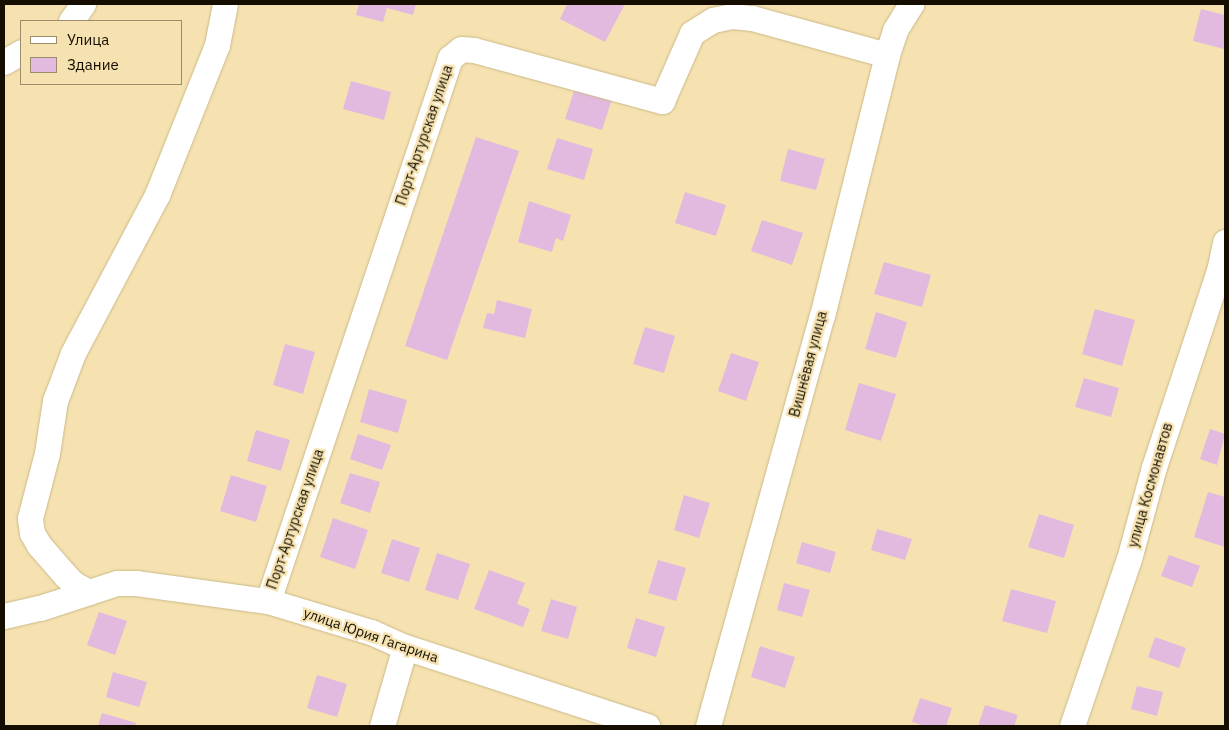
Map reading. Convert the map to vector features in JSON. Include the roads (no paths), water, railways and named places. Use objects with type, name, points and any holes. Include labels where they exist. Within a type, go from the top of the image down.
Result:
[{"type":"street","points":[[72,20],[83,4]]},
{"type":"street","points":[[89,592],[74,584],[65,575],[39,545],[32,533],[30,518],[47,453],[55,402],[73,353],[156,195],[217,45],[225,4]]},
{"type":"street","name":"Вишнёвая улица","points":[[708,726],[822,316],[887,55],[895,30],[911,4]]},
{"type":"street","name":"Порт-Артурская улица","points":[[268,601],[450,58],[461,48],[662,101],[692,33],[713,20],[732,16],[752,18],[887,55]]},
{"type":"street","points":[[4,62],[20,53]]},
{"type":"street","name":"улица Космонавтов","points":[[1072,726],[1129,559],[1154,468],[1219,270],[1225,242]]},
{"type":"street","name":"улица Юрия Гагарина","points":[[4,616],[40,608],[117,583],[136,582],[268,601],[371,632],[405,648],[647,726]]},
{"type":"street","points":[[382,726],[405,648]]}]
